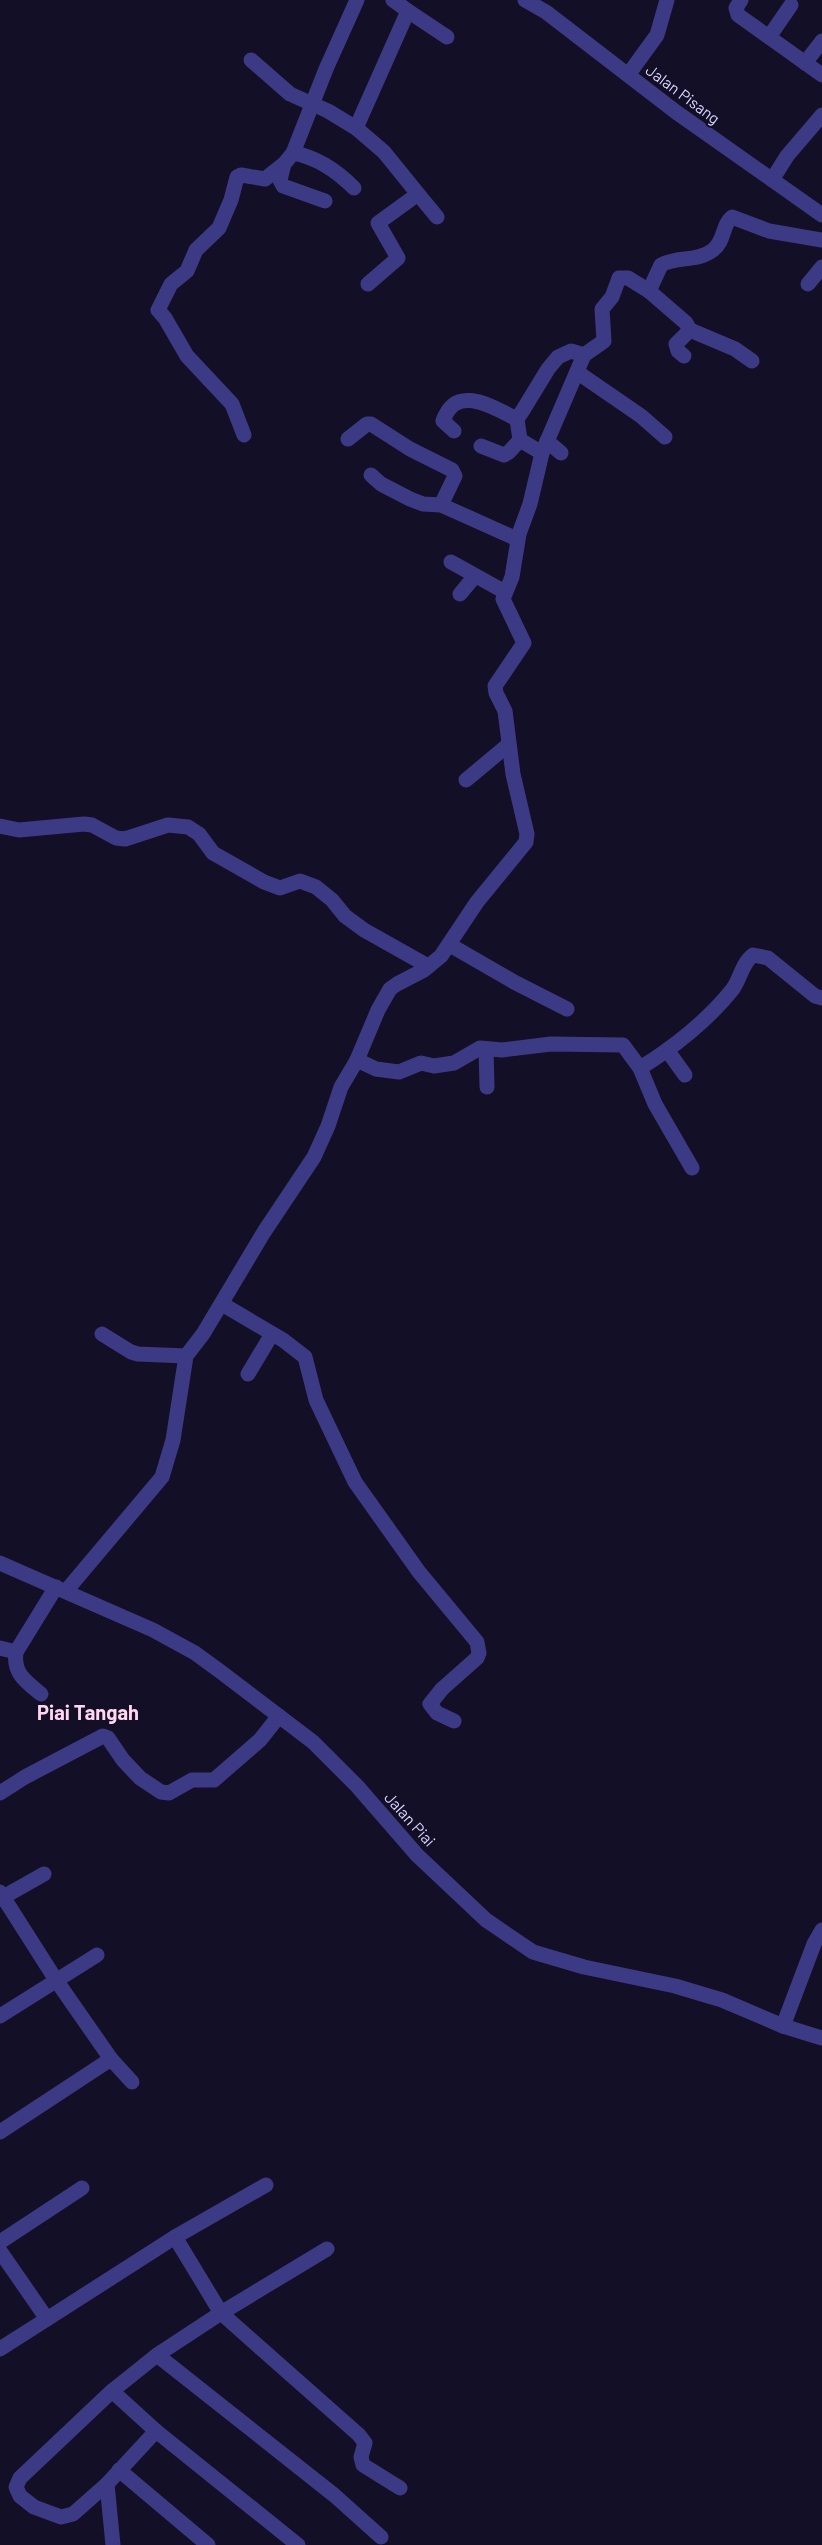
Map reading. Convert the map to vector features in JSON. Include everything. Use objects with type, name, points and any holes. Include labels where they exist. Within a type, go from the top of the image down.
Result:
[{"type":"street","points":[[325,201],[283,186],[280,180],[357,0]]},
{"type":"street","points":[[393,0],[447,37]]},
{"type":"street","name":"Jalan Pisang","points":[[525,0],[546,12],[628,75],[822,215]]},
{"type":"street","points":[[628,75],[657,35],[667,0]]},
{"type":"street","points":[[741,0],[736,13],[822,75]]},
{"type":"street","points":[[769,37],[791,5]]},
{"type":"street","points":[[356,128],[408,11]]},
{"type":"street","points":[[805,63],[822,41]]},
{"type":"street","points":[[251,60],[290,94],[340,117],[356,128],[384,152],[437,218]]},
{"type":"street","points":[[772,180],[787,156],[822,115]]},
{"type":"street","points":[[289,158],[328,167],[354,188]]},
{"type":"street","points":[[244,435],[225,395],[195,367],[158,310],[171,284],[187,271],[196,250],[219,228],[231,200],[237,177],[241,175],[262,180],[289,158]]},
{"type":"street","points":[[368,284],[398,258],[378,224],[418,194]]},
{"type":"street","points":[[649,291],[661,265],[703,256],[718,246],[722,241],[728,221],[732,217],[769,231],[822,240]]},
{"type":"street","points":[[808,284],[822,267]]},
{"type":"street","points":[[41,1694],[17,1672],[14,1664],[16,1652],[61,1589],[162,1477],[173,1440],[186,1356],[222,1304],[264,1232],[314,1157],[328,1126],[341,1087],[357,1060],[378,1010],[390,989],[428,966],[450,945],[477,902],[526,842],[508,745],[505,711],[495,686],[524,643],[503,599],[514,569],[517,539],[530,504],[545,447],[584,356],[604,341],[602,309],[612,297],[619,278],[628,278],[649,291],[686,323],[690,330],[735,349],[752,361]]},
{"type":"street","points":[[684,356],[678,351],[676,344],[690,330]]},
{"type":"street","points":[[520,440],[517,419],[539,382],[558,357],[571,351],[584,356]]},
{"type":"street","points":[[577,372],[640,416],[665,437]]},
{"type":"street","points":[[454,431],[443,422],[456,402],[473,401],[517,419]]},
{"type":"street","points":[[348,439],[367,424],[371,424],[452,470],[455,476],[441,505]]},
{"type":"street","points":[[520,440],[561,453]]},
{"type":"street","points":[[481,446],[504,455],[520,440]]},
{"type":"street","points":[[371,475],[381,484],[418,503],[441,505],[517,539]]},
{"type":"street","points":[[451,562],[505,592]]},
{"type":"street","points":[[460,594],[474,576]]},
{"type":"street","points":[[466,780],[508,745]]},
{"type":"street","points":[[0,826],[19,830],[84,824],[92,825],[116,838],[125,839],[168,825],[188,827],[199,834],[213,853],[264,882],[280,888],[300,881],[316,887],[332,900],[345,916],[364,930],[428,966]]},
{"type":"street","points":[[450,945],[567,1009]]},
{"type":"street","points":[[640,1068],[667,1050],[727,996],[740,979],[746,962],[753,955],[768,958],[815,996],[822,998]]},
{"type":"street","points":[[357,1060],[376,1069],[399,1072],[421,1063],[434,1066],[454,1063],[480,1048],[502,1050],[551,1044],[617,1043],[627,1048],[640,1068],[656,1104],[692,1168]]},
{"type":"street","points":[[486,1049],[488,1087]]},
{"type":"street","points":[[667,1050],[685,1075]]},
{"type":"street","points":[[222,1304],[305,1357],[313,1393],[364,1496],[418,1572],[477,1642],[479,1653],[477,1658],[442,1689],[430,1704],[437,1713],[454,1721]]},
{"type":"street","points":[[102,1334],[138,1354],[186,1356]]},
{"type":"street","points":[[248,1374],[272,1334]]},
{"type":"street","name":"Jalan Piai","points":[[0,1563],[178,1643],[221,1672],[330,1759],[417,1855],[486,1920],[515,1942],[533,1952],[549,1957],[675,1986],[722,2000],[783,2026],[822,2038]]},
{"type":"street","points":[[0,1647],[16,1652]]},
{"type":"street","points":[[0,1793],[25,1777],[103,1736],[108,1738],[123,1760],[140,1778],[161,1792],[169,1793],[192,1780],[214,1780],[260,1740],[279,1716]]},
{"type":"street","points":[[44,1874],[1,1896],[111,2060],[132,2082]]},
{"type":"street","points":[[783,2026],[814,1944],[822,1930]]},
{"type":"street","points":[[0,2016],[97,1955]]},
{"type":"street","points":[[0,2132],[111,2060]]},
{"type":"street","points":[[0,2349],[175,2237],[266,2185]]},
{"type":"street","points":[[0,2241],[82,2188]]},
{"type":"street","points":[[175,2237],[220,2313],[359,2435],[365,2443],[361,2457],[363,2464],[400,2488]]},
{"type":"street","points":[[156,2431],[107,2484],[73,2514],[61,2517],[34,2507],[20,2496],[16,2487],[20,2478],[112,2391],[157,2355],[220,2313],[327,2249]]},
{"type":"street","points":[[0,2252],[47,2319]]},
{"type":"street","points":[[157,2355],[334,2495],[381,2537]]},
{"type":"street","points":[[112,2391],[156,2431],[298,2545]]},
{"type":"street","points":[[119,2470],[208,2545]]},
{"type":"street","points":[[107,2484],[113,2545]]},
{"type":"district","name":"Piai Tangah","points":[[88,1713]]}]
